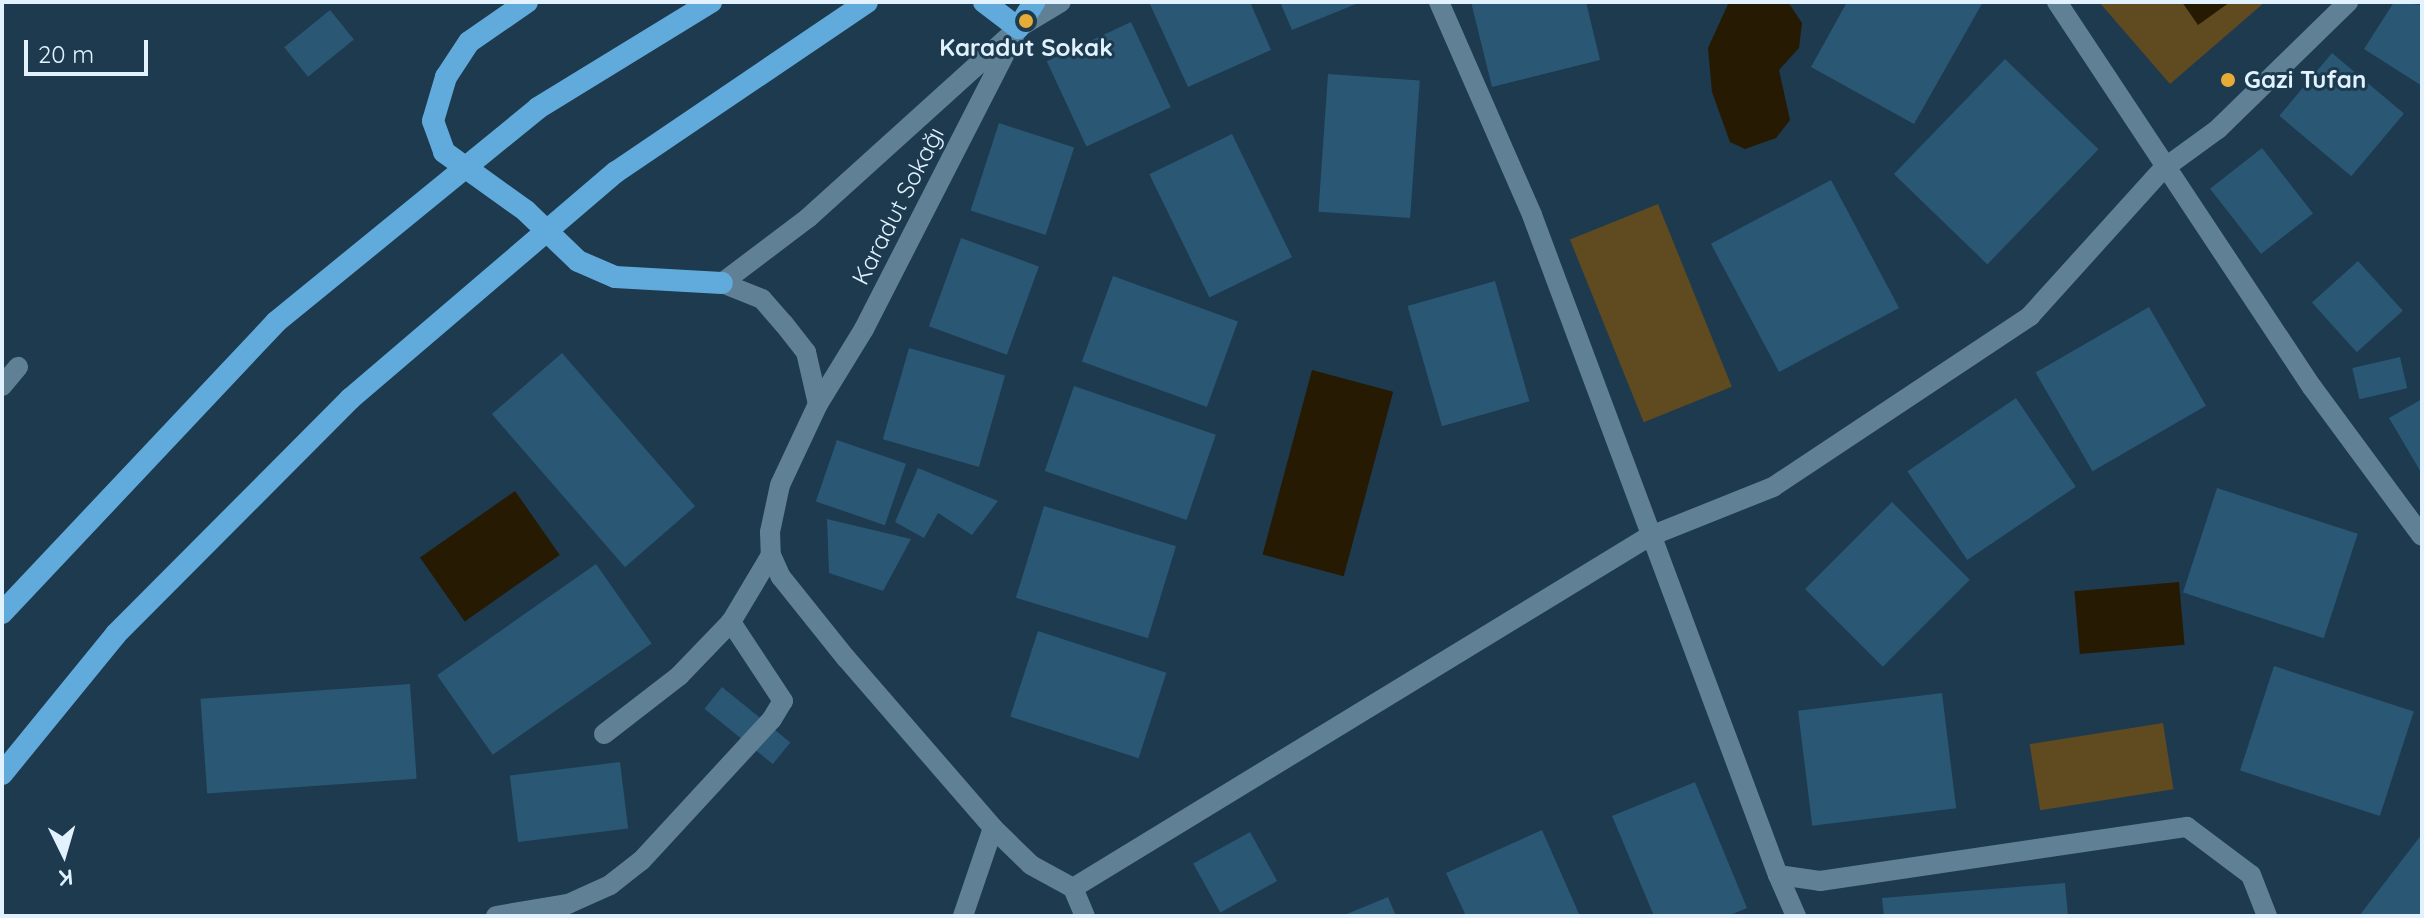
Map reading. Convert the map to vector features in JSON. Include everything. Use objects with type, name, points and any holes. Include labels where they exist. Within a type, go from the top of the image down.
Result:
[{"type":"highway","points":[[527,2],[469,42],[446,77],[433,121],[444,152],[526,211],[578,261],[615,277],[722,283]]},
{"type":"highway","points":[[2,613],[276,322],[538,108],[711,2]]},
{"type":"highway","points":[[2,774],[116,634],[350,399],[616,172],[867,2]]},
{"type":"highway","points":[[984,2],[1018,28],[1034,2]]},
{"type":"street","points":[[722,283],[808,218],[1018,28],[1061,2]]},
{"type":"street","points":[[1439,2],[1532,215],[1648,537],[1796,916]]},
{"type":"street","points":[[2057,2],[2163,169],[2312,387],[2422,536]]},
{"type":"street","points":[[1073,888],[1648,537],[1773,487],[2030,316],[2163,169],[2218,129],[2348,2]]},
{"type":"street","name":"Karadut Sokağı","points":[[771,555],[770,532],[780,485],[818,404],[864,329],[1018,28]]},
{"type":"street","points":[[722,283],[762,299],[784,324],[806,352],[818,404]]},
{"type":"street","points":[[2,386],[18,367]]},
{"type":"street","points":[[604,734],[679,676],[731,622],[771,555],[812,616],[993,828],[1031,865],[1073,888],[1085,916]]},
{"type":"street","points":[[496,916],[568,904],[610,885],[641,861],[759,736],[783,701],[731,622]]},
{"type":"street","points":[[1778,875],[1820,881],[2187,827],[2251,875],[2267,916]]},
{"type":"street","points":[[963,916],[993,828]]},
{"type":"shaded area","points":[[1729,2],[1788,2],[1802,23],[1799,48],[1779,70],[1790,120],[1776,138],[1745,149],[1730,142],[1712,92],[1708,48]]},
{"type":"shaded area","points":[[2099,2],[2265,2],[2170,84]]},
{"type":"shaded area","points":[[2182,2],[2230,2],[2198,25]]},
{"type":"shaded area","points":[[1658,204],[1732,387],[1644,422],[1570,240]]},
{"type":"shaded area","points":[[1312,370],[1393,392],[1344,576],[1263,554]]},
{"type":"shaded area","points":[[515,491],[560,555],[465,621],[420,558]]},
{"type":"shaded area","points":[[2179,582],[2184,645],[2080,654],[2074,591]]},
{"type":"shaded area","points":[[2163,723],[2173,789],[2040,810],[2030,744]]},
{"type":"building","points":[[1149,2],[1250,2],[1271,50],[1188,87]]},
{"type":"building","points":[[1280,2],[1361,2],[1292,30]]},
{"type":"building","points":[[1471,2],[1586,2],[1600,60],[1492,87]]},
{"type":"building","points":[[1847,2],[1983,2],[1914,124],[1811,67]]},
{"type":"building","points":[[2394,2],[2422,5],[2422,86],[2364,49]]},
{"type":"building","points":[[330,10],[354,40],[308,77],[284,47]]},
{"type":"building","points":[[1131,22],[1171,107],[1086,146],[1047,61]]},
{"type":"building","points":[[2332,53],[2404,113],[2351,176],[2279,116]]},
{"type":"building","points":[[2005,59],[2099,149],[1987,264],[1894,174]]},
{"type":"building","points":[[1328,74],[1420,80],[1410,218],[1318,212]]},
{"type":"building","points":[[999,123],[1074,147],[1046,235],[971,210]]},
{"type":"building","points":[[1232,134],[1292,257],[1209,297],[1149,174]]},
{"type":"building","points":[[2262,148],[2313,213],[2261,254],[2210,189]]},
{"type":"building","points":[[1831,180],[1899,308],[1779,372],[1711,244]]},
{"type":"building","points":[[961,238],[1039,266],[1007,355],[929,326]]},
{"type":"building","points":[[2358,261],[2403,311],[2357,352],[2312,302]]},
{"type":"building","points":[[1113,276],[1238,321],[1207,407],[1082,362]]},
{"type":"building","points":[[1495,281],[1529,401],[1442,426],[1408,306]]},
{"type":"building","points":[[2149,307],[2206,406],[2093,471],[2036,372]]},
{"type":"building","points":[[909,348],[1005,376],[979,467],[883,439]]},
{"type":"building","points":[[562,353],[695,506],[625,567],[492,414]]},
{"type":"building","points":[[2400,357],[2407,388],[2359,399],[2352,368]]},
{"type":"building","points":[[1074,386],[1216,435],[1187,520],[1045,471]]},
{"type":"building","points":[[2016,398],[2076,487],[1967,560],[1907,471]]},
{"type":"building","points":[[2422,399],[2422,474],[2389,418]]},
{"type":"building","points":[[837,440],[906,464],[885,525],[816,501]]},
{"type":"building","points":[[918,468],[998,501],[972,535],[938,513],[924,538],[895,522]]},
{"type":"building","points":[[2217,488],[2358,534],[2324,638],[2183,593]]},
{"type":"building","points":[[1892,502],[1970,580],[1883,667],[1805,589]]},
{"type":"building","points":[[1044,506],[1176,546],[1148,638],[1016,598]]},
{"type":"building","points":[[827,519],[911,539],[883,591],[829,573]]},
{"type":"building","points":[[596,564],[652,643],[493,755],[437,675]]},
{"type":"building","points":[[1038,631],[1166,673],[1139,758],[1010,717]]},
{"type":"building","points":[[2274,666],[2414,711],[2380,816],[2240,771]]},
{"type":"building","points":[[410,684],[417,779],[207,793],[201,699]]},
{"type":"building","points":[[722,687],[790,742],[773,764],[704,709]]},
{"type":"building","points":[[1942,693],[1956,808],[1812,826],[1798,711]]},
{"type":"building","points":[[620,762],[628,829],[518,842],[510,776]]},
{"type":"building","points":[[1695,782],[1747,908],[1728,916],[1654,916],[1612,816]]},
{"type":"building","points":[[1542,830],[1580,916],[1466,916],[1446,873]]},
{"type":"building","points":[[1250,832],[1277,881],[1220,912],[1193,864]]},
{"type":"building","points":[[2422,834],[2422,916],[2359,916]]},
{"type":"building","points":[[2065,883],[2068,916],[1884,916],[1882,898]]},
{"type":"building","points":[[1388,897],[1396,916],[1342,916]]},
{"type":"place","name":"Karadut Sokak","points":[[1026,21]]},
{"type":"place","name":"Gazi Tufan","points":[[2228,80]]}]
